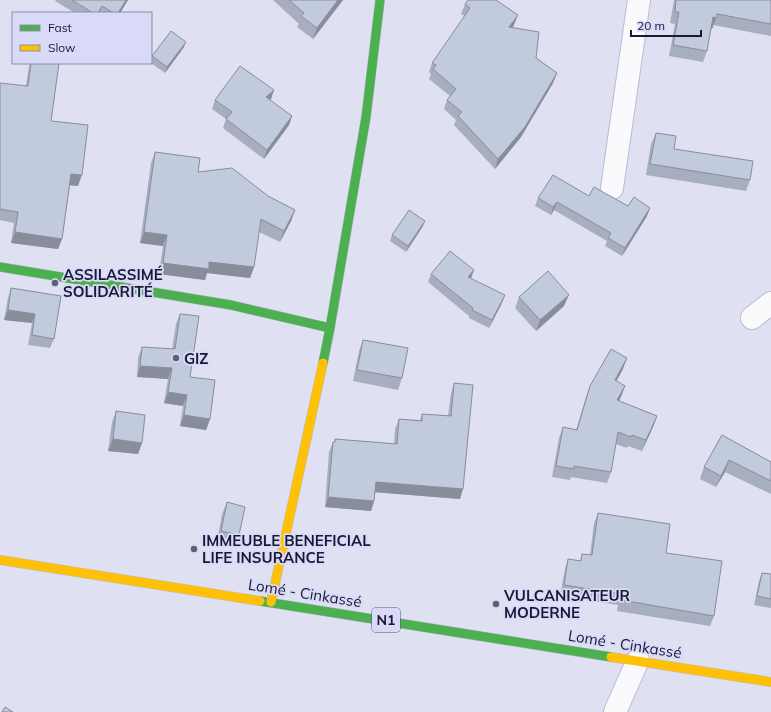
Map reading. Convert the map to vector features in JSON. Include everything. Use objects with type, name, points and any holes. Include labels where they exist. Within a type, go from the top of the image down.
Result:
[{"type":"main road","points":[[271,602],[330,328],[366,117],[380,0]]},
{"type":"main road","points":[[0,267],[231,305],[330,328]]},
{"type":"main road","name":"Lomé - Cinkassé","points":[[0,560],[771,682]]},
{"type":"street","points":[[612,188],[639,0]]},
{"type":"street","points":[[752,318],[771,303]]},
{"type":"street","points":[[615,712],[638,660]]},
{"type":"building","points":[[72,0],[126,0],[119,12],[112,12],[102,6],[99,12],[91,12]]},
{"type":"building","points":[[289,0],[338,0],[317,28],[301,16],[304,13]]},
{"type":"building","points":[[468,0],[496,0],[518,15],[509,27],[539,32],[536,58],[557,73],[525,127],[498,159],[458,116],[462,112],[447,100],[456,89],[433,69],[436,65],[432,63],[470,8],[465,4]]},
{"type":"building","points":[[676,0],[771,0],[771,24],[717,14],[716,18],[713,17],[707,51],[673,45],[679,12],[675,12]]},
{"type":"building","points":[[171,31],[186,42],[167,67],[152,56]]},
{"type":"building","points":[[31,64],[59,64],[51,121],[88,125],[82,175],[71,174],[62,239],[15,232],[18,212],[0,209],[0,83],[28,86]]},
{"type":"building","points":[[240,66],[274,90],[266,97],[292,116],[267,150],[226,119],[232,112],[215,100]]},
{"type":"building","points":[[656,133],[676,136],[674,149],[753,161],[750,180],[650,164]]},
{"type":"building","points":[[155,152],[200,158],[198,172],[232,168],[268,196],[295,210],[284,231],[261,219],[254,267],[209,262],[209,269],[163,263],[167,235],[144,232]]},
{"type":"building","points":[[553,175],[589,196],[594,187],[628,206],[634,197],[650,208],[625,248],[608,238],[611,233],[557,202],[553,207],[538,198]]},
{"type":"building","points":[[409,210],[425,221],[408,246],[392,235]]},
{"type":"building","points":[[450,251],[474,270],[468,277],[505,295],[492,320],[472,310],[473,308],[431,274]]},
{"type":"building","points":[[548,271],[569,295],[540,320],[519,297]]},
{"type":"building","points":[[11,288],[61,296],[54,339],[32,335],[35,314],[8,310]]},
{"type":"building","points":[[180,314],[199,316],[190,377],[215,380],[210,419],[184,415],[187,395],[168,392],[172,368],[140,366],[142,347],[175,349]]},
{"type":"building","points":[[363,340],[408,348],[402,378],[357,370]]},
{"type":"building","points":[[611,349],[627,358],[615,380],[625,386],[617,400],[657,416],[646,440],[632,435],[631,437],[618,432],[611,472],[574,466],[574,469],[556,466],[563,427],[577,430],[590,386]]},
{"type":"building","points":[[454,383],[473,385],[463,489],[376,482],[374,501],[328,497],[333,442],[335,442],[335,439],[397,444],[399,419],[422,421],[422,414],[451,416]]},
{"type":"building","points":[[116,411],[145,415],[142,443],[113,439]]},
{"type":"building","points":[[722,435],[771,462],[771,481],[729,460],[721,476],[704,467]]},
{"type":"building","points":[[227,502],[245,507],[239,535],[221,531]]},
{"type":"building","points":[[598,513],[670,524],[666,553],[722,561],[714,616],[621,600],[622,594],[564,585],[568,559],[581,561],[582,554],[592,555]]},
{"type":"building","points":[[762,573],[771,574],[771,599],[757,596]]},
{"type":"building","points":[[5,707],[13,712],[2,712]]},
{"type":"traffic: fast","points":[[323,363],[366,117],[380,0]]},
{"type":"traffic: fast","points":[[0,267],[231,305],[330,328]]},
{"type":"traffic: fast","points":[[260,601],[611,657]]},
{"type":"traffic: slow","points":[[271,602],[323,363]]},
{"type":"traffic: slow","points":[[0,560],[260,601]]},
{"type":"traffic: slow","points":[[611,657],[771,682]]},
{"type":"place","name":"ASSILASSIMÉ SOLIDARITÉ","points":[[55,283]]},
{"type":"place","name":"GIZ","points":[[176,358]]},
{"type":"place","name":"IMMEUBLE BENEFICIAL LIFE INSURANCE","points":[[194,549]]},
{"type":"place","name":"VULCANISATEUR MODERNE","points":[[496,604]]}]
